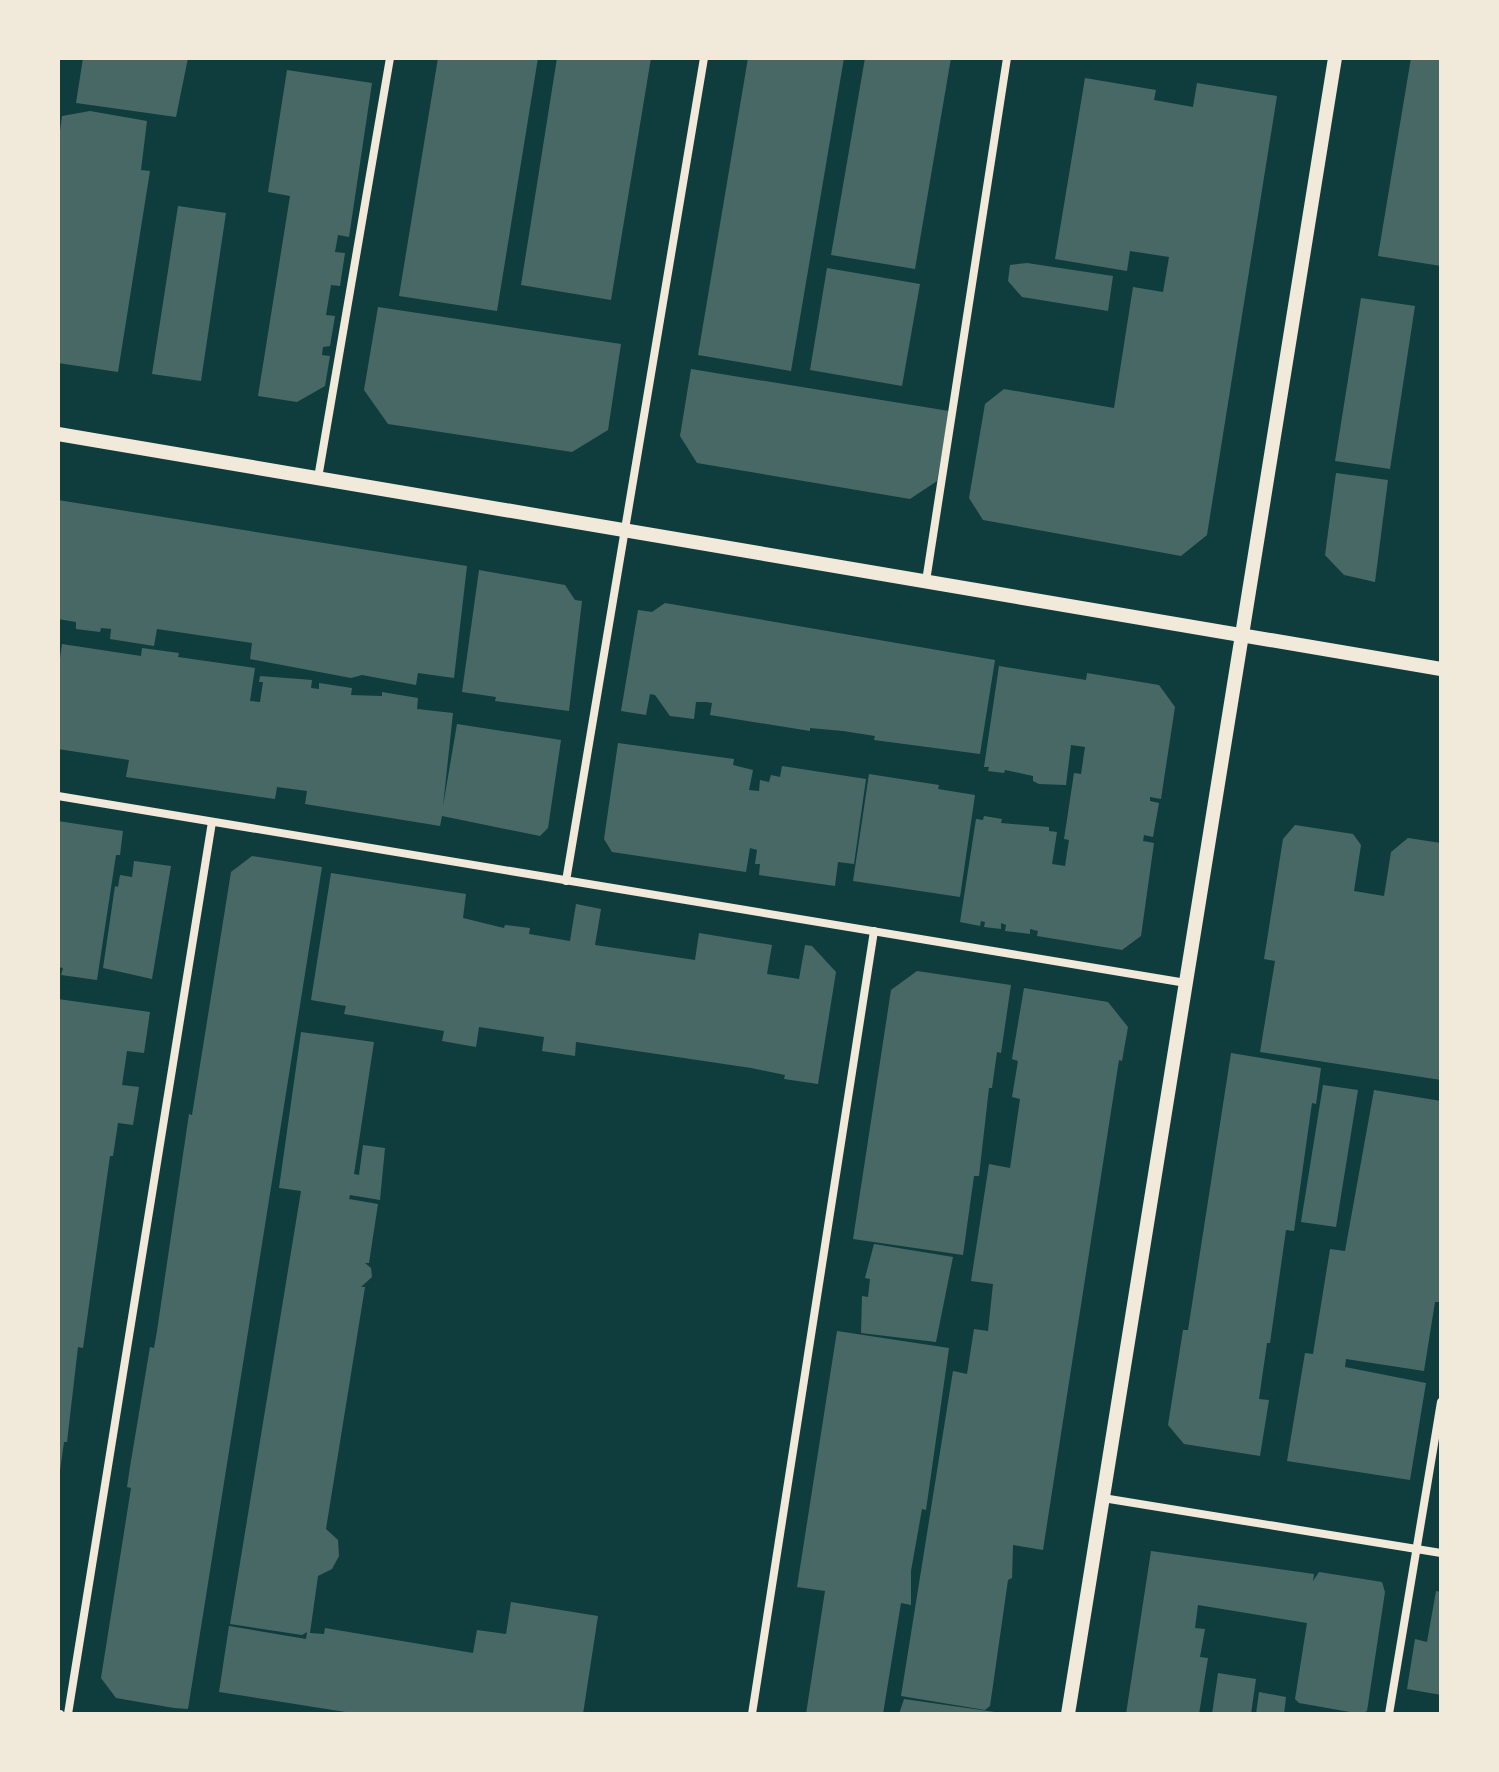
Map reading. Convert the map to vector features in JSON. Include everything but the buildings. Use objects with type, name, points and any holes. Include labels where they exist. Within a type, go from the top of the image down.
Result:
[{"type":"street","points":[[318,478],[390,58]]},
{"type":"street","points":[[566,881],[704,58]]},
{"type":"street","points":[[926,581],[1007,58]]},
{"type":"street","points":[[1068,1714],[1335,58]]},
{"type":"street","points":[[58,434],[1441,669]]},
{"type":"street","points":[[58,796],[1186,983]]},
{"type":"street","points":[[68,1714],[212,822]]},
{"type":"street","points":[[752,1714],[874,931]]},
{"type":"street","points":[[1389,1714],[1441,1402]]},
{"type":"street","points":[[1103,1498],[1441,1553]]}]
